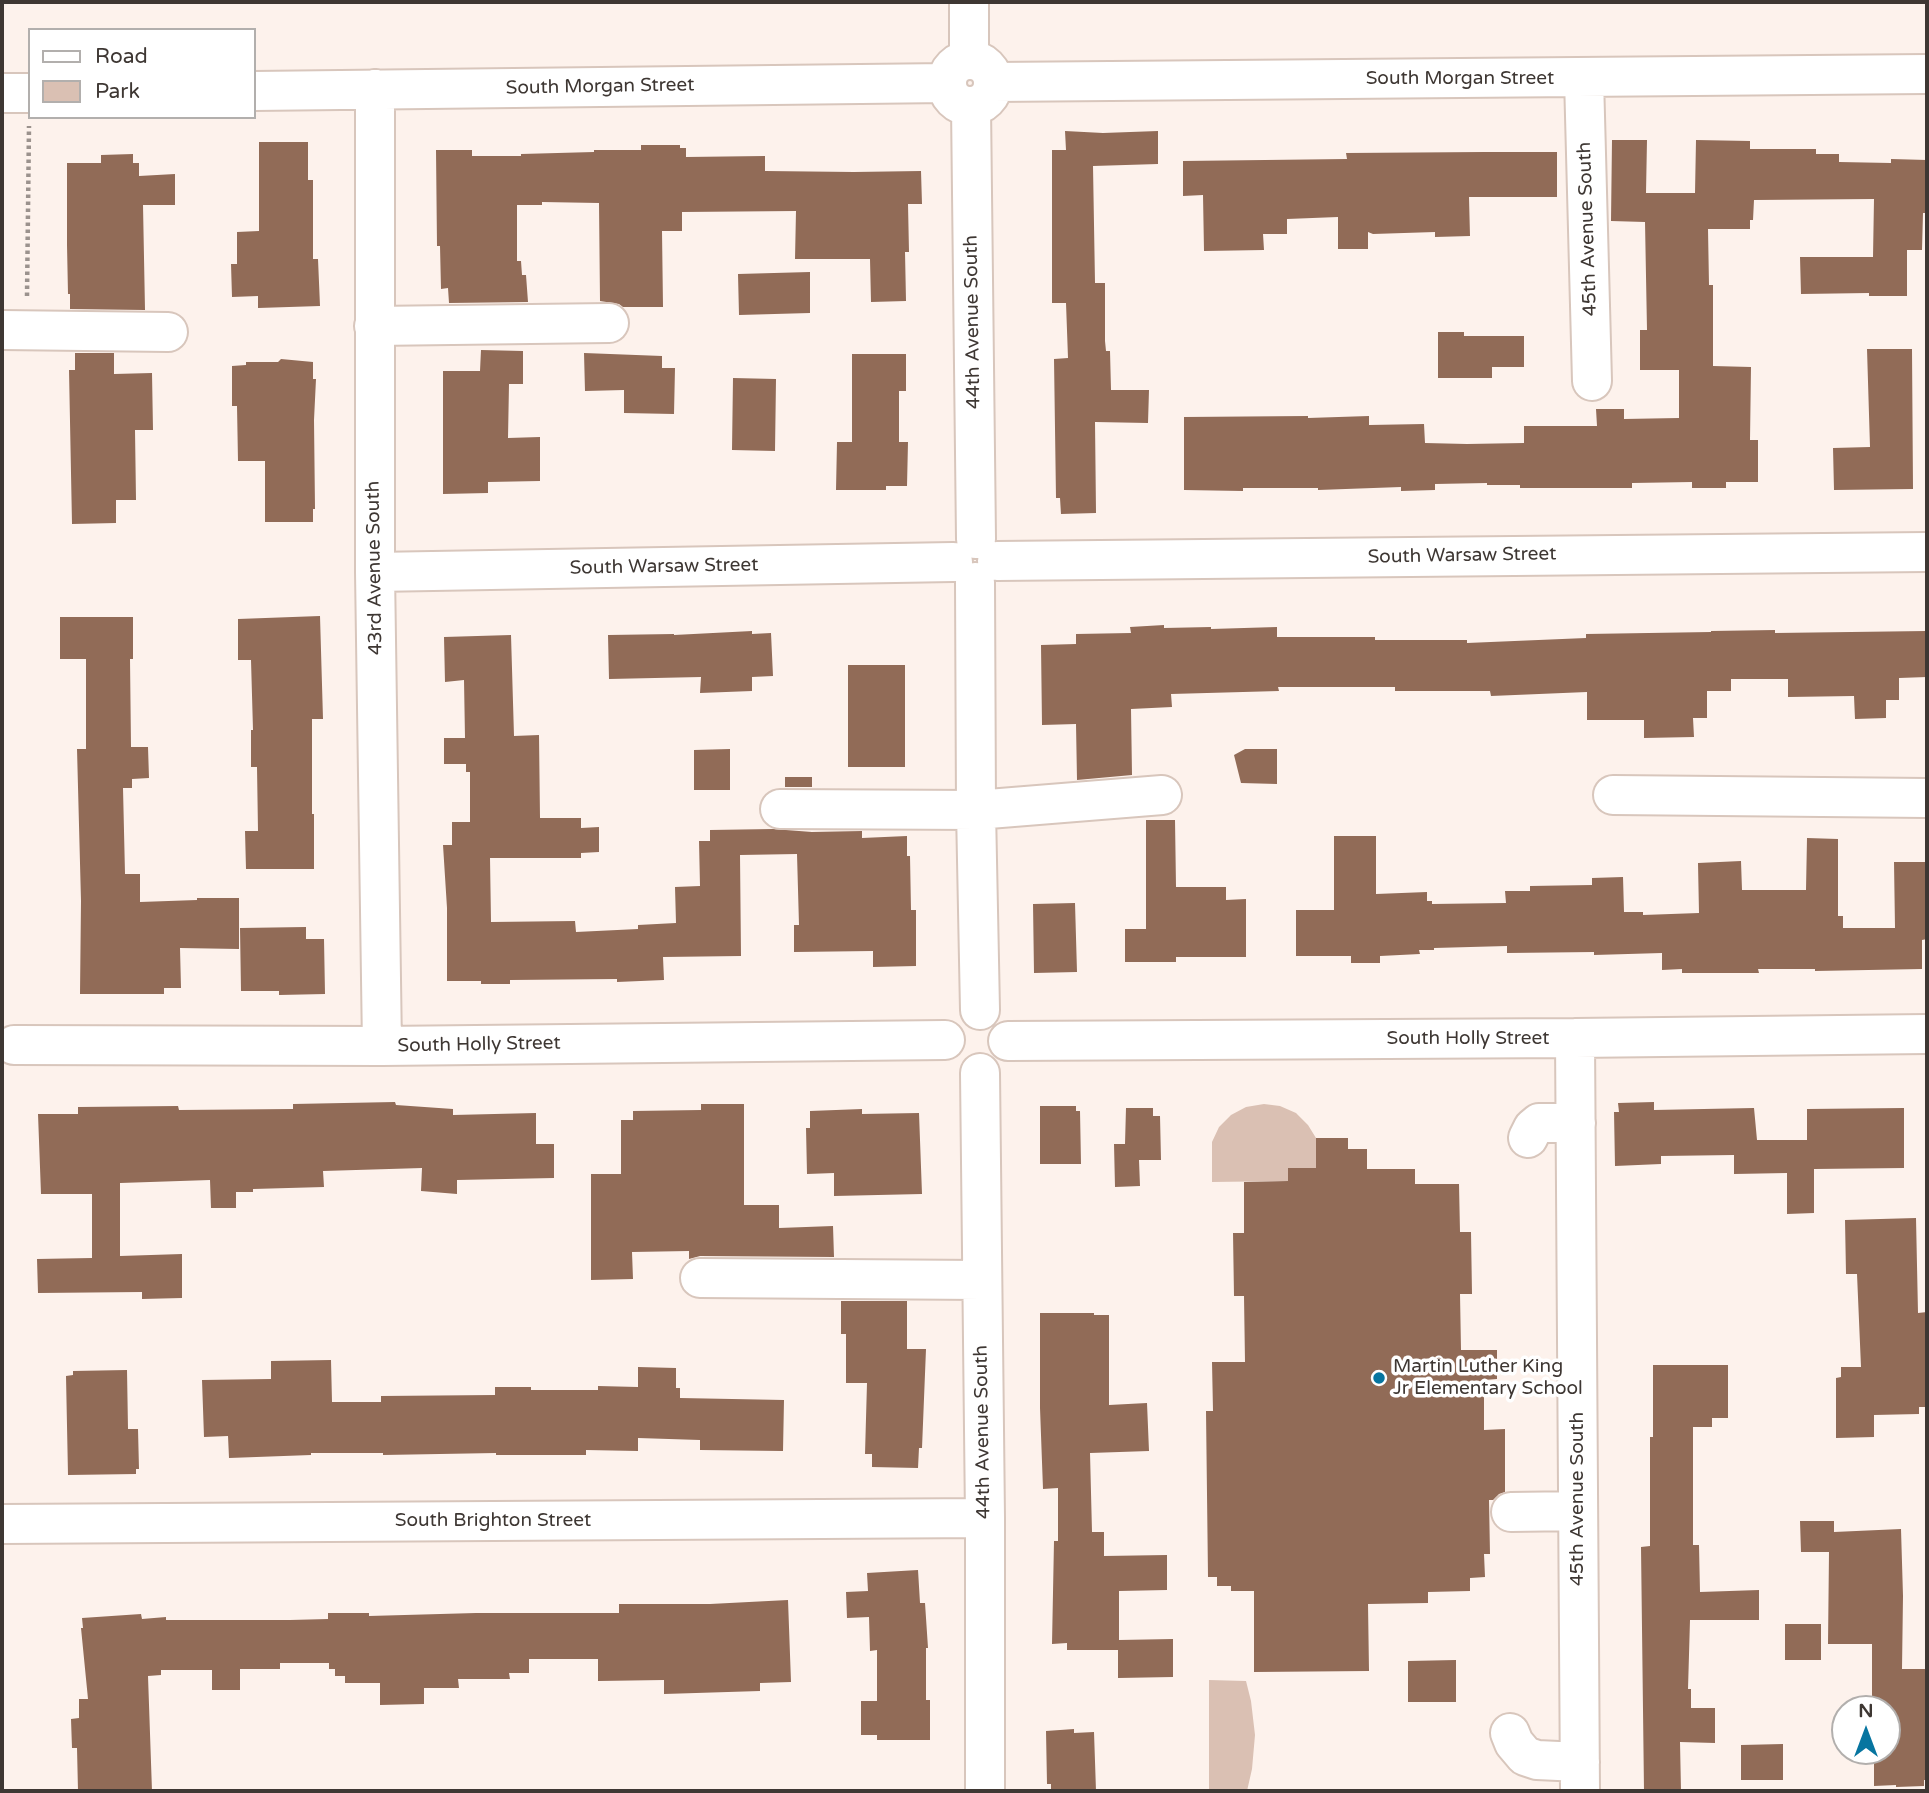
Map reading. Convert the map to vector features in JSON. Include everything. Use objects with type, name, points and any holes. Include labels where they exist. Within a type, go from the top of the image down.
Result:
[{"type":"street","name":"44th Avenue South","points":[[969,2],[980,1010]]},
{"type":"street","name":"South Morgan Street","points":[[256,91],[1927,74]]},
{"type":"street","name":"45th Avenue South","points":[[1584,78],[1592,381]]},
{"type":"street","name":"43rd Avenue South","points":[[375,89],[375,572],[382,1046]]},
{"type":"street","points":[[2,93],[28,108]]},
{"type":"street","points":[[374,326],[609,323]]},
{"type":"street","points":[[14,331],[168,332]]},
{"type":"street","name":"South Warsaw Street","points":[[375,572],[975,561],[1927,552]]},
{"type":"street","points":[[780,809],[976,810],[1163,795]]},
{"type":"street","points":[[1613,795],[1927,798]]},
{"type":"street","points":[[980,1010],[996,1016],[1003,1024],[1008,1041],[1005,1056],[998,1065],[980,1073],[960,1069],[953,1063],[947,1054],[945,1040],[949,1025],[956,1017],[965,1011],[980,1010]]},
{"type":"street","name":"South Holly Street","points":[[1008,1041],[1927,1034]]},
{"type":"street","name":"45th Avenue South","points":[[1575,1038],[1580,1777]]},
{"type":"street","name":"South Holly Street","points":[[6,1047],[945,1040]]},
{"type":"street","name":"44th Avenue South","points":[[980,1073],[985,1791]]},
{"type":"street","points":[[1528,1138],[1533,1128],[1539,1124],[1576,1124]]},
{"type":"street","points":[[700,1278],[981,1280]]},
{"type":"street","points":[[1511,1512],[1578,1511]]},
{"type":"street","name":"South Brighton Street","points":[[2,1524],[985,1518]]},
{"type":"street","points":[[1510,1733],[1514,1743],[1525,1756],[1580,1777]]},
{"type":"path","points":[[14,331],[28,119]]},
{"type":"green space","points":[[1264,1104],[1280,1106],[1296,1113],[1308,1125],[1316,1138],[1316,1168],[1288,1181],[1212,1182],[1212,1142],[1219,1127],[1231,1115],[1246,1107]]},
{"type":"green space","points":[[1209,1680],[1246,1681],[1255,1735],[1247,1791],[1209,1791]]},
{"type":"building","points":[[1065,131],[1158,131],[1158,164],[1093,166],[1095,283],[1105,283],[1105,341],[1106,351],[1110,351],[1111,390],[1149,390],[1148,423],[1095,422],[1096,513],[1061,514],[1060,498],[1056,498],[1054,359],[1068,358],[1066,303],[1052,303],[1052,150],[1066,150]]},
{"type":"building","points":[[1612,140],[1647,140],[1646,193],[1695,193],[1696,140],[1750,141],[1750,149],[1816,149],[1816,154],[1839,154],[1839,162],[1891,163],[1891,159],[1927,160],[1927,213],[1923,213],[1922,250],[1907,250],[1907,296],[1869,296],[1869,293],[1801,294],[1800,257],[1873,257],[1874,199],[1754,200],[1750,229],[1708,229],[1709,285],[1713,285],[1713,366],[1751,367],[1750,440],[1758,440],[1758,482],[1726,482],[1726,488],[1692,488],[1692,482],[1632,483],[1632,488],[1520,488],[1520,485],[1487,483],[1435,484],[1435,490],[1401,491],[1401,487],[1184,490],[1184,417],[1369,416],[1369,425],[1424,424],[1425,443],[1467,444],[1524,443],[1524,426],[1597,426],[1596,409],[1624,409],[1624,419],[1679,418],[1679,370],[1640,370],[1640,330],[1647,330],[1645,222],[1611,221]]},
{"type":"building","points":[[259,142],[308,142],[308,180],[313,180],[313,259],[318,259],[320,306],[258,308],[258,296],[232,297],[231,264],[237,264],[237,232],[259,231]]},
{"type":"building","points":[[641,145],[680,145],[680,148],[686,148],[686,157],[765,156],[765,171],[921,171],[922,204],[908,204],[906,301],[871,302],[870,259],[795,259],[796,211],[682,212],[682,231],[662,231],[663,307],[623,307],[600,301],[599,203],[542,202],[542,205],[517,205],[517,261],[521,261],[522,275],[526,275],[528,302],[449,303],[448,288],[441,289],[440,246],[437,246],[436,150],[472,150],[472,156],[521,156],[594,150],[641,150]]},
{"type":"building","points":[[1557,152],[1557,197],[1469,197],[1470,236],[1435,237],[1435,232],[1368,232],[1368,249],[1338,249],[1338,217],[1287,219],[1287,234],[1263,234],[1264,250],[1204,251],[1203,195],[1183,196],[1183,161],[1347,159],[1346,153]]},
{"type":"building","points":[[133,154],[133,163],[139,163],[139,176],[175,174],[175,205],[143,205],[145,310],[70,309],[67,163],[101,163],[101,155]]},
{"type":"building","points":[[810,272],[810,313],[739,315],[738,274]]},
{"type":"building","points":[[1438,332],[1464,332],[1464,336],[1524,336],[1524,367],[1492,367],[1492,378],[1438,378]]},
{"type":"building","points":[[1867,349],[1912,349],[1913,489],[1834,490],[1833,448],[1870,447]]},
{"type":"building","points":[[481,350],[523,351],[523,384],[509,384],[508,438],[540,437],[540,481],[488,482],[488,493],[443,494],[443,371],[480,371]]},
{"type":"building","points":[[75,353],[114,353],[114,374],[152,373],[153,430],[135,430],[136,500],[116,500],[116,523],[72,524],[69,370],[75,370]]},
{"type":"building","points":[[584,353],[662,356],[662,368],[675,368],[674,414],[624,413],[624,390],[585,391]]},
{"type":"building","points":[[852,354],[906,354],[906,391],[899,391],[899,442],[908,442],[907,486],[886,486],[886,490],[836,490],[837,442],[852,442]]},
{"type":"building","points":[[281,359],[313,362],[313,379],[316,379],[313,522],[265,522],[265,461],[238,461],[237,406],[232,406],[232,366],[246,365],[246,362],[278,362]]},
{"type":"building","points":[[733,378],[776,379],[775,451],[732,450]]},
{"type":"building","points":[[320,616],[323,719],[312,719],[314,869],[246,869],[245,831],[258,831],[257,767],[251,767],[251,660],[238,660],[238,619]]},
{"type":"building","points":[[60,617],[133,617],[133,659],[130,659],[131,747],[148,747],[149,778],[132,779],[132,788],[123,788],[125,874],[140,874],[140,902],[239,898],[239,949],[180,948],[181,988],[164,988],[164,994],[80,994],[81,901],[77,749],[86,749],[86,659],[60,659]]},
{"type":"building","points":[[1164,625],[1164,628],[1211,629],[1277,627],[1277,637],[1375,637],[1375,640],[1467,640],[1467,643],[1586,638],[1586,634],[1775,630],[1775,633],[1927,631],[1927,677],[1899,678],[1899,700],[1886,700],[1886,718],[1855,719],[1854,696],[1788,697],[1788,679],[1731,679],[1731,691],[1707,691],[1707,718],[1693,718],[1694,737],[1644,738],[1644,720],[1587,720],[1587,692],[1491,696],[1490,691],[1395,691],[1395,687],[1278,687],[1279,691],[1171,694],[1172,707],[1131,709],[1132,775],[1077,780],[1076,724],[1042,725],[1041,645],[1076,644],[1076,634],[1131,633],[1130,627]]},
{"type":"building","points":[[752,631],[752,634],[771,633],[773,676],[752,677],[752,691],[700,693],[701,677],[609,679],[608,635]]},
{"type":"building","points":[[511,635],[514,736],[539,735],[540,818],[581,818],[581,828],[599,827],[599,852],[581,853],[581,858],[490,858],[491,922],[575,921],[576,932],[638,929],[638,925],[676,923],[675,887],[700,886],[699,841],[710,841],[710,830],[862,831],[862,838],[907,836],[911,910],[916,910],[916,966],[873,967],[873,951],[794,952],[794,925],[799,925],[797,854],[740,855],[741,956],[663,957],[664,980],[510,980],[510,984],[447,981],[447,908],[443,845],[452,845],[452,822],[470,822],[470,772],[466,772],[466,764],[444,764],[444,738],[465,738],[464,680],[445,682],[444,637]]},
{"type":"building","points":[[848,665],[905,665],[905,767],[848,767]]},
{"type":"building","points":[[730,749],[730,790],[694,790],[694,750]]},
{"type":"building","points":[[1245,749],[1277,749],[1277,784],[1241,783],[1234,755]]},
{"type":"building","points":[[785,777],[812,777],[812,787],[785,787]]},
{"type":"building","points":[[1146,820],[1175,820],[1176,887],[1226,887],[1226,900],[1246,899],[1246,957],[1176,957],[1176,962],[1125,962],[1125,929],[1146,929]]},
{"type":"building","points":[[1334,836],[1376,836],[1376,894],[1427,892],[1427,901],[1432,901],[1432,904],[1506,903],[1505,891],[1530,891],[1530,886],[1592,885],[1592,878],[1623,877],[1624,912],[1643,912],[1643,915],[1699,913],[1698,863],[1741,861],[1742,890],[1806,890],[1807,838],[1838,839],[1838,916],[1843,916],[1843,928],[1895,928],[1894,862],[1927,862],[1927,939],[1922,940],[1922,969],[1758,969],[1759,973],[1682,973],[1682,969],[1662,970],[1662,953],[1507,953],[1507,946],[1419,950],[1420,954],[1380,956],[1380,963],[1351,963],[1351,956],[1296,956],[1296,910],[1334,910]]},
{"type":"building","points":[[1075,903],[1077,972],[1034,973],[1033,904]]},
{"type":"building","points":[[306,927],[306,939],[324,939],[325,994],[279,995],[279,991],[241,991],[240,928]]},
{"type":"building","points":[[395,1102],[396,1105],[453,1109],[453,1115],[536,1113],[536,1144],[554,1144],[554,1178],[457,1180],[457,1194],[421,1191],[422,1168],[323,1171],[324,1187],[236,1192],[236,1208],[211,1208],[210,1180],[120,1183],[120,1256],[182,1254],[182,1298],[142,1299],[142,1292],[38,1293],[37,1259],[92,1258],[92,1194],[41,1194],[38,1114],[78,1114],[78,1107],[293,1109],[293,1104]]},
{"type":"building","points":[[1654,1102],[1654,1110],[1754,1108],[1757,1140],[1807,1140],[1807,1109],[1904,1108],[1904,1168],[1814,1169],[1814,1213],[1787,1214],[1787,1173],[1734,1174],[1734,1155],[1661,1156],[1661,1164],[1615,1166],[1614,1112],[1619,1112],[1618,1103]]},
{"type":"building","points":[[701,1104],[744,1104],[744,1205],[779,1205],[779,1228],[833,1226],[834,1257],[700,1256],[689,1259],[689,1251],[632,1252],[633,1279],[591,1280],[591,1174],[621,1174],[621,1120],[633,1120],[633,1111],[701,1110]]},
{"type":"building","points":[[1040,1106],[1076,1106],[1076,1111],[1080,1111],[1081,1164],[1040,1164]]},
{"type":"building","points":[[1126,1108],[1153,1108],[1153,1116],[1160,1116],[1161,1160],[1139,1160],[1140,1186],[1115,1187],[1114,1144],[1125,1144]]},
{"type":"building","points":[[862,1109],[862,1114],[919,1113],[922,1194],[834,1196],[834,1173],[807,1174],[806,1128],[810,1128],[810,1111]]},
{"type":"building","points":[[1316,1138],[1348,1138],[1348,1149],[1367,1149],[1367,1169],[1415,1169],[1415,1184],[1459,1184],[1460,1232],[1471,1232],[1472,1294],[1460,1294],[1461,1350],[1497,1350],[1497,1379],[1484,1380],[1484,1430],[1505,1429],[1505,1492],[1489,1500],[1490,1554],[1484,1554],[1485,1577],[1470,1578],[1470,1591],[1428,1592],[1428,1603],[1368,1604],[1369,1671],[1254,1672],[1254,1591],[1231,1591],[1231,1586],[1217,1586],[1217,1577],[1208,1577],[1206,1411],[1213,1411],[1212,1362],[1245,1362],[1244,1296],[1234,1296],[1233,1233],[1244,1233],[1244,1182],[1288,1181],[1288,1168],[1316,1168]]},
{"type":"building","points":[[1916,1218],[1918,1313],[1927,1312],[1927,1407],[1919,1407],[1919,1414],[1874,1415],[1874,1437],[1836,1438],[1836,1378],[1841,1377],[1841,1367],[1861,1367],[1857,1274],[1846,1274],[1845,1220]]},
{"type":"building","points":[[841,1301],[907,1301],[907,1349],[926,1349],[922,1448],[919,1448],[918,1468],[872,1467],[872,1454],[865,1454],[867,1383],[846,1383],[846,1334],[841,1334]]},
{"type":"building","points":[[1040,1313],[1109,1315],[1109,1405],[1147,1403],[1149,1451],[1090,1453],[1092,1532],[1104,1532],[1104,1556],[1167,1555],[1167,1590],[1119,1591],[1119,1640],[1173,1639],[1173,1677],[1118,1678],[1118,1650],[1067,1650],[1067,1643],[1052,1644],[1058,1488],[1043,1489]]},
{"type":"building","points":[[331,1360],[332,1402],[381,1402],[381,1396],[495,1395],[495,1387],[598,1390],[598,1386],[638,1387],[638,1367],[676,1368],[676,1388],[680,1388],[680,1398],[784,1400],[783,1451],[700,1450],[700,1440],[638,1438],[638,1451],[586,1450],[586,1455],[311,1453],[229,1458],[228,1436],[204,1437],[202,1380],[271,1379],[271,1361]]},
{"type":"building","points":[[1653,1365],[1728,1365],[1728,1418],[1712,1418],[1712,1427],[1693,1427],[1693,1545],[1699,1545],[1700,1592],[1759,1590],[1759,1620],[1690,1620],[1688,1689],[1691,1689],[1691,1708],[1715,1708],[1715,1743],[1680,1742],[1681,1791],[1644,1791],[1641,1547],[1650,1546]]},
{"type":"building","points":[[127,1370],[128,1429],[138,1429],[139,1469],[136,1469],[136,1474],[68,1475],[66,1376],[73,1375],[73,1371]]},
{"type":"building","points":[[1800,1521],[1834,1521],[1834,1532],[1901,1529],[1902,1669],[1926,1669],[1927,1780],[1924,1780],[1924,1786],[1874,1786],[1874,1765],[1901,1765],[1901,1695],[1872,1695],[1872,1644],[1828,1644],[1829,1552],[1801,1552]]},
{"type":"building","points":[[918,1570],[920,1603],[925,1603],[928,1648],[926,1700],[930,1700],[930,1740],[877,1740],[877,1735],[861,1735],[861,1701],[877,1701],[877,1650],[870,1651],[869,1617],[847,1618],[846,1592],[868,1591],[867,1573]]},
{"type":"building","points":[[788,1600],[791,1682],[760,1683],[760,1691],[664,1694],[664,1680],[598,1681],[598,1659],[529,1659],[529,1673],[509,1673],[510,1679],[458,1679],[459,1688],[424,1688],[424,1704],[380,1705],[380,1683],[345,1683],[345,1676],[335,1676],[335,1669],[329,1669],[329,1663],[280,1663],[280,1669],[240,1669],[240,1690],[212,1690],[212,1670],[161,1670],[161,1675],[148,1676],[152,1791],[78,1791],[77,1748],[72,1748],[71,1719],[79,1718],[79,1699],[88,1699],[82,1618],[141,1614],[142,1619],[166,1617],[166,1620],[290,1620],[328,1619],[328,1613],[369,1613],[369,1616],[619,1613],[619,1604],[710,1604]]},
{"type":"building","points":[[1785,1624],[1821,1624],[1821,1660],[1785,1660]]},
{"type":"building","points":[[1456,1660],[1456,1702],[1408,1702],[1408,1661]]},
{"type":"building","points":[[1074,1729],[1074,1733],[1094,1732],[1096,1791],[1051,1791],[1051,1784],[1047,1784],[1046,1731]]},
{"type":"building","points":[[1783,1744],[1783,1780],[1741,1780],[1741,1745]]},
{"type":"place","name":"Martin Luther King Jr Elementary School","points":[[1379,1378]]}]
